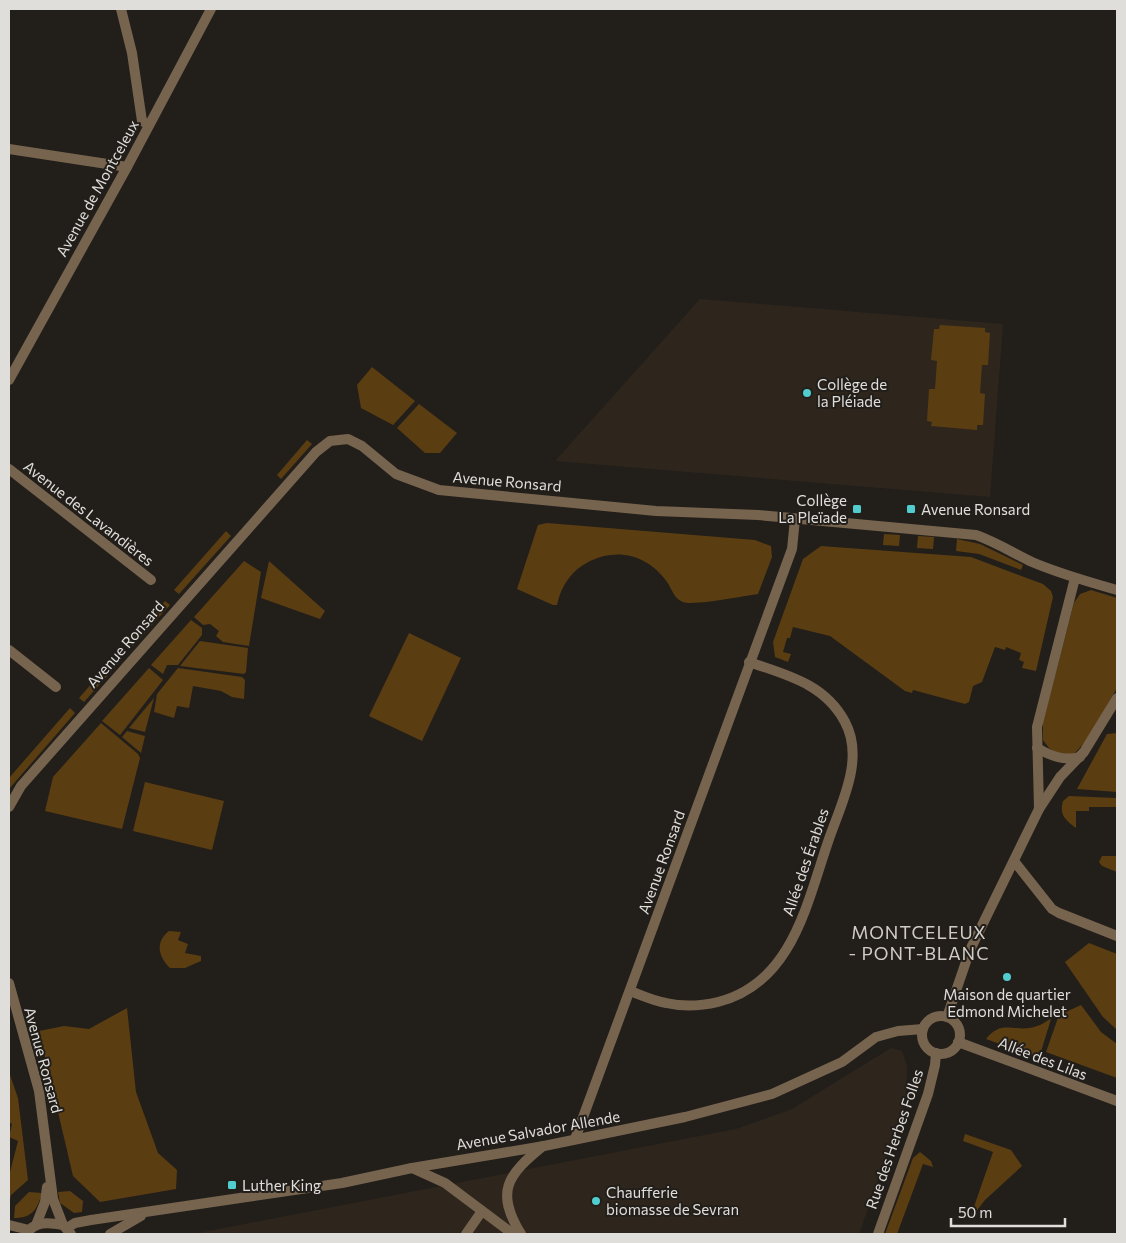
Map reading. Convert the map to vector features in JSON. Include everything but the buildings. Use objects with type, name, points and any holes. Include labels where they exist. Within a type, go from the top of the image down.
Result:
[{"type":"street","points":[[122,9],[132,53],[142,121],[149,124]]},
{"type":"street","name":"Avenue de Montceleux","points":[[9,380],[127,167],[211,9]]},
{"type":"street","points":[[9,149],[127,167]]},
{"type":"street","name":"Avenue Ronsard","points":[[9,807],[12,798],[21,786],[316,452],[324,444],[336,439],[355,442],[396,474],[439,490],[656,511],[795,519],[793,545],[575,1140]]},
{"type":"street","name":"Avenue des Lavandières","points":[[9,469],[151,580]]},
{"type":"street","points":[[795,519],[976,535],[999,543],[1032,561],[1075,578],[1117,590]]},
{"type":"street","points":[[1039,809],[1037,727],[1075,578]]},
{"type":"street","points":[[9,650],[56,687]]},
{"type":"street","name":"Allée des Érables","points":[[630,991],[665,1003],[681,1006],[698,1006],[726,1000],[740,995],[762,980],[779,962],[795,938],[848,783],[852,750],[850,733],[836,706],[817,689],[806,682],[749,662]]},
{"type":"street","points":[[947,1017],[967,955],[1039,809],[1060,777],[1080,757],[1117,698]]},
{"type":"street","points":[[1037,748],[1049,755],[1068,760],[1080,757]]},
{"type":"street","points":[[1014,861],[1052,909],[1059,914],[1117,936]]},
{"type":"street","name":"Avenue Ronsard","points":[[9,983],[39,1091],[53,1199],[67,1229]]},
{"type":"street","points":[[935,1017],[947,1017],[958,1027],[958,1042],[952,1050],[936,1053],[924,1044],[923,1029],[935,1017]]},
{"type":"street","name":"Avenue Salvador Allende","points":[[67,1229],[75,1224],[91,1220],[144,1214],[342,1183],[412,1168],[544,1146],[685,1117],[772,1094],[842,1062],[864,1043],[876,1037],[898,1031],[923,1029]]},
{"type":"street","name":"Allée des Lilas","points":[[958,1042],[1117,1101]]},
{"type":"street","name":"Rue des Herbes Folles","points":[[878,1234],[930,1086],[936,1053]]},
{"type":"street","points":[[522,1234],[510,1216],[506,1192],[519,1165],[544,1146]]},
{"type":"street","points":[[412,1168],[445,1183],[513,1234]]},
{"type":"street","name":"Avenue Ronsard","points":[[30,1230],[45,1202],[49,1176]]},
{"type":"street","points":[[466,1234],[482,1211]]},
{"type":"street","name":"Avenue Salvador Allende","points":[[110,1234],[144,1214]]},
{"type":"street","points":[[9,1225],[30,1230],[45,1223],[67,1229]]},
{"type":"shaded area","name":"Collège de la Pléiade","points":[[700,299],[1003,324],[990,497],[555,461]]},
{"type":"shaded area","points":[[940,325],[985,328],[985,332],[990,333],[988,365],[982,365],[980,393],[985,394],[983,425],[977,425],[977,430],[931,426],[932,422],[927,421],[929,389],[935,389],[937,361],[931,360],[934,329],[939,329]]},
{"type":"shaded area","points":[[372,367],[415,401],[393,425],[361,408],[357,385]]},
{"type":"shaded area","points":[[419,404],[457,433],[440,453],[425,453],[397,428]]},
{"type":"shaded area","points":[[307,440],[312,444],[281,479],[277,475]]},
{"type":"shaded area","points":[[547,523],[755,540],[771,546],[772,557],[758,594],[689,603],[677,599],[660,573],[642,560],[633,556],[622,555],[601,557],[590,561],[578,569],[568,579],[561,591],[557,605],[553,605],[517,589],[538,525]]},
{"type":"shaded area","points":[[226,531],[231,536],[179,594],[174,590]]},
{"type":"shaded area","points":[[884,534],[900,535],[899,546],[883,545]]},
{"type":"shaded area","points":[[918,536],[934,537],[933,549],[917,548]]},
{"type":"shaded area","points":[[957,539],[980,544],[1023,565],[1021,570],[979,554],[956,551]]},
{"type":"shaded area","points":[[821,546],[971,557],[1043,584],[1051,591],[1053,597],[1036,671],[1022,668],[1024,662],[1019,660],[1021,653],[1006,647],[1005,650],[995,647],[982,682],[973,686],[969,702],[965,704],[913,690],[912,693],[905,691],[830,636],[793,627],[783,652],[791,654],[788,662],[775,657],[773,642],[803,559]]},
{"type":"shaded area","points":[[244,561],[261,572],[249,646],[223,642],[216,636],[219,631],[210,624],[203,625],[194,617]]},
{"type":"shaded area","points":[[269,561],[325,611],[320,619],[261,598]]},
{"type":"shaded area","points":[[1091,590],[1117,598],[1117,688],[1087,740],[1073,755],[1055,752],[1049,748],[1043,740],[1043,722],[1074,603],[1080,594]]},
{"type":"shaded area","points":[[165,601],[170,605],[133,646],[129,642]]},
{"type":"shaded area","points":[[191,620],[202,628],[202,635],[178,665],[167,665],[163,674],[151,665]]},
{"type":"shaded area","points":[[409,633],[461,658],[422,741],[369,716]]},
{"type":"shaded area","points":[[200,641],[248,648],[246,672],[244,674],[180,666]]},
{"type":"shaded area","points":[[113,659],[118,664],[84,702],[79,698]]},
{"type":"shaded area","points":[[149,668],[163,680],[120,735],[102,721]]},
{"type":"shaded area","points":[[178,668],[242,677],[245,680],[244,699],[232,697],[221,691],[193,686],[189,708],[177,706],[174,718],[154,712],[157,694]]},
{"type":"shaded area","points":[[154,698],[145,732],[129,728]]},
{"type":"shaded area","points":[[70,708],[75,713],[9,789],[9,778]]},
{"type":"shaded area","points":[[101,723],[138,754],[140,758],[122,829],[45,811],[53,777]]},
{"type":"shaded area","points":[[127,731],[145,736],[141,753],[122,737]]},
{"type":"shaded area","points":[[1117,733],[1117,792],[1077,789],[1107,734]]},
{"type":"shaded area","points":[[145,782],[224,801],[212,850],[133,831]]},
{"type":"shaded area","points":[[1069,796],[1117,798],[1117,807],[1089,807],[1089,811],[1076,811],[1076,828],[1062,813],[1063,801]]},
{"type":"shaded area","points":[[1102,856],[1117,856],[1117,872],[1102,866],[1099,862]]},
{"type":"shaded area","points":[[169,931],[181,932],[178,940],[188,944],[185,953],[201,956],[201,961],[185,968],[170,968],[163,959],[160,949],[162,940]]},
{"type":"shaded area","points":[[1089,943],[1117,954],[1117,1030],[1103,1017],[1065,962]]},
{"type":"shaded area","points":[[1081,1005],[1101,1032],[1117,1044],[1117,1078],[1046,1052],[1059,1015]]},
{"type":"shaded area","points":[[127,1008],[136,1092],[158,1153],[177,1170],[176,1189],[100,1202],[73,1176],[39,1031],[64,1026],[89,1029]]},
{"type":"shaded area","points":[[1051,1019],[1039,1058],[986,1039],[998,1029],[1029,1028],[1041,1025]]},
{"type":"shaded area","points":[[891,1048],[902,1051],[907,1066],[906,1100],[859,1234],[193,1234],[736,1129],[792,1109]]},
{"type":"shaded area","points":[[9,1072],[18,1098],[28,1180],[11,1195],[9,1204],[9,1176],[18,1141],[9,1137],[12,1124],[9,1122]]},
{"type":"shaded area","points":[[965,1134],[1011,1150],[1022,1166],[985,1200],[969,1221],[993,1152],[963,1141]]},
{"type":"shaded area","points":[[920,1152],[931,1161],[933,1167],[923,1164],[897,1234],[885,1234],[913,1158]]},
{"type":"shaded area","points":[[70,1191],[83,1201],[82,1212],[74,1213],[60,1203],[58,1192]]},
{"type":"shaded area","points":[[29,1192],[42,1193],[36,1208],[29,1215],[14,1218],[15,1206]]},
{"type":"place","name":"Collège de la Pléiade","points":[[807,393]]},
{"type":"place","name":"Collège La Pleïade","points":[[857,509]]},
{"type":"place","name":"Avenue Ronsard","points":[[911,509]]},
{"type":"place","name":"Maison de quartier Edmond Michelet","points":[[1007,977]]},
{"type":"place","name":"Luther King","points":[[232,1185]]},
{"type":"place","name":"Chaufferie biomasse de Sevran","points":[[596,1201]]},
{"type":"district","name":"MONTCELEUX - PONT-BLANC","points":[[919,942]]}]
